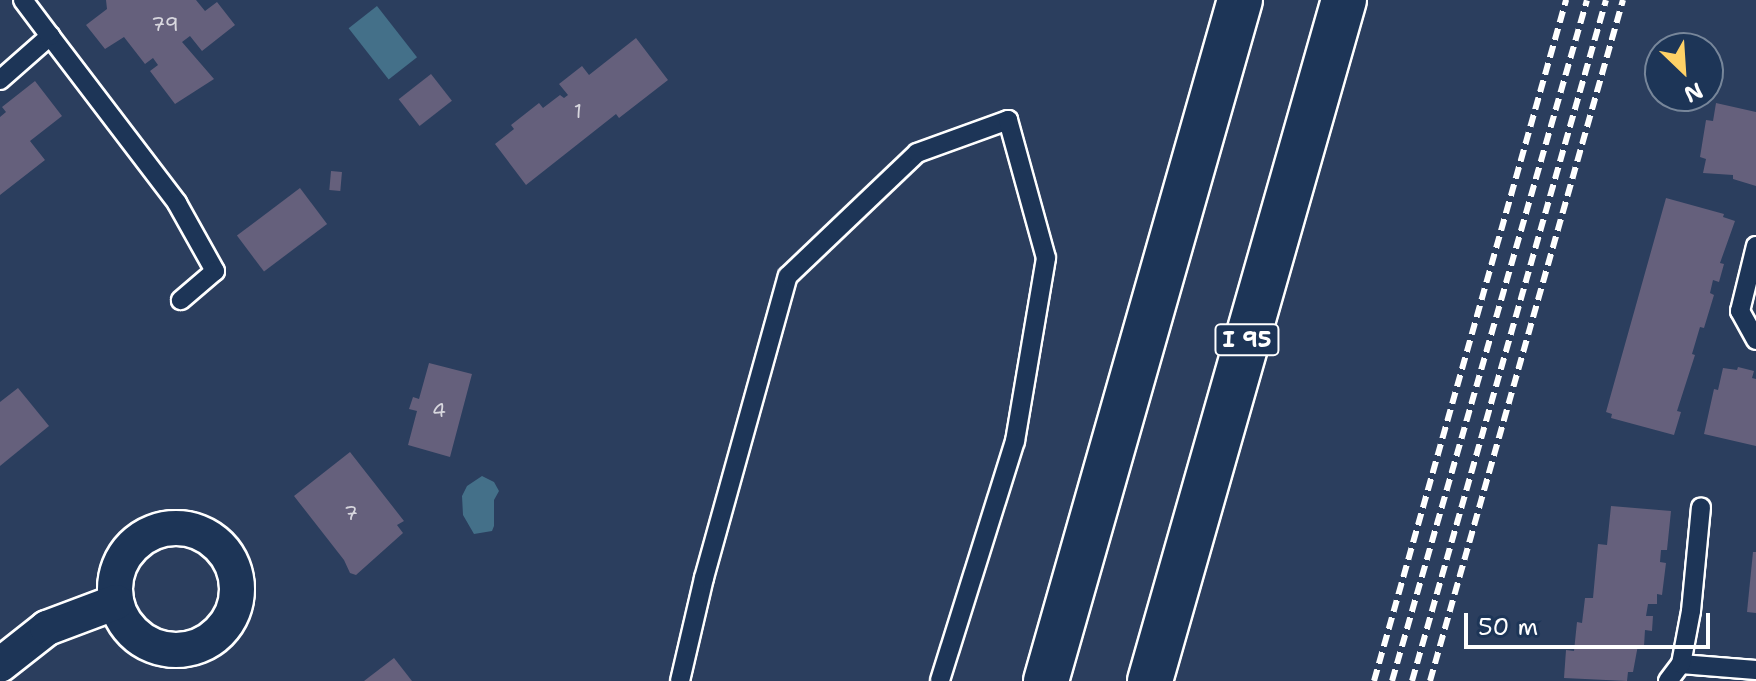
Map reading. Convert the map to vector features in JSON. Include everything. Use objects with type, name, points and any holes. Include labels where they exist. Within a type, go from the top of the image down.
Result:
[{"type":"highway","points":[[1046,681],[1240,0]]},
{"type":"highway","name":"I 95","points":[[1150,681],[1344,0]]},
{"type":"street","points":[[0,665],[47,628],[116,602]]},
{"type":"lane","points":[[23,0],[177,203],[215,271],[181,300]]},
{"type":"lane","points":[[0,80],[50,36]]},
{"type":"lane","points":[[680,681],[704,578],[788,276],[917,153],[1008,120],[1046,258],[1015,441],[940,681]]},
{"type":"lane","points":[[1756,246],[1740,311],[1756,340]]},
{"type":"lane","points":[[1668,681],[1681,664],[1691,611],[1701,507]]},
{"type":"lane","points":[[1681,664],[1756,670]]},
{"type":"water","points":[[377,6],[417,57],[389,79],[349,28]]},
{"type":"water","points":[[482,476],[494,482],[499,491],[494,500],[492,531],[474,534],[463,515],[462,496],[467,486]]},
{"type":"building","points":[[106,0],[196,0],[205,11],[217,2],[235,25],[202,51],[190,36],[182,42],[214,79],[175,104],[150,71],[158,65],[153,58],[145,64],[124,37],[105,49],[86,25],[107,9]]},
{"type":"building","points":[[636,38],[668,80],[619,118],[616,114],[526,185],[495,144],[514,129],[511,125],[539,103],[543,108],[560,95],[564,98],[568,95],[559,84],[582,66],[589,75]]},
{"type":"building","points":[[431,74],[452,101],[420,126],[399,99]]},
{"type":"building","points":[[35,81],[62,116],[30,141],[45,160],[0,195],[0,117],[6,112],[2,107]]},
{"type":"building","points":[[1724,105],[1756,112],[1756,186],[1733,179],[1733,175],[1703,173],[1706,159],[1700,157],[1706,120],[1713,121],[1714,112],[1724,112]]},
{"type":"building","points":[[331,171],[342,172],[340,191],[329,190]]},
{"type":"building","points":[[300,188],[327,224],[264,271],[237,236]]},
{"type":"building","points":[[1666,198],[1724,214],[1723,217],[1735,221],[1720,263],[1724,264],[1719,282],[1713,280],[1710,293],[1714,295],[1692,354],[1695,355],[1677,411],[1681,412],[1674,435],[1611,418],[1612,414],[1606,412]]},
{"type":"building","points":[[429,363],[472,374],[450,457],[408,445],[417,411],[409,409],[413,397],[419,399]]},
{"type":"building","points":[[1738,367],[1754,371],[1752,378],[1756,379],[1756,446],[1704,434],[1714,389],[1718,390],[1723,368],[1737,370]]},
{"type":"building","points":[[18,388],[49,426],[0,466],[0,402]]},
{"type":"building","points":[[350,452],[404,521],[397,525],[403,533],[356,575],[350,573],[344,560],[294,496]]},
{"type":"building","points":[[1611,506],[1671,511],[1667,550],[1661,550],[1660,562],[1666,563],[1662,595],[1657,594],[1657,604],[1648,604],[1646,616],[1653,616],[1652,631],[1645,630],[1644,646],[1638,645],[1633,672],[1628,672],[1627,681],[1564,678],[1566,650],[1574,651],[1577,622],[1582,623],[1585,598],[1593,598],[1598,544],[1607,545]]},
{"type":"building","points":[[1753,552],[1756,552],[1756,613],[1747,612]]},
{"type":"building","points":[[394,658],[412,681],[364,681]]},
{"type":"railway","points":[[1374,681],[1566,0]]},
{"type":"railway","points":[[1392,681],[1587,0]]},
{"type":"railway","points":[[1412,681],[1606,0]]},
{"type":"railway","points":[[1430,681],[1623,0]]}]
